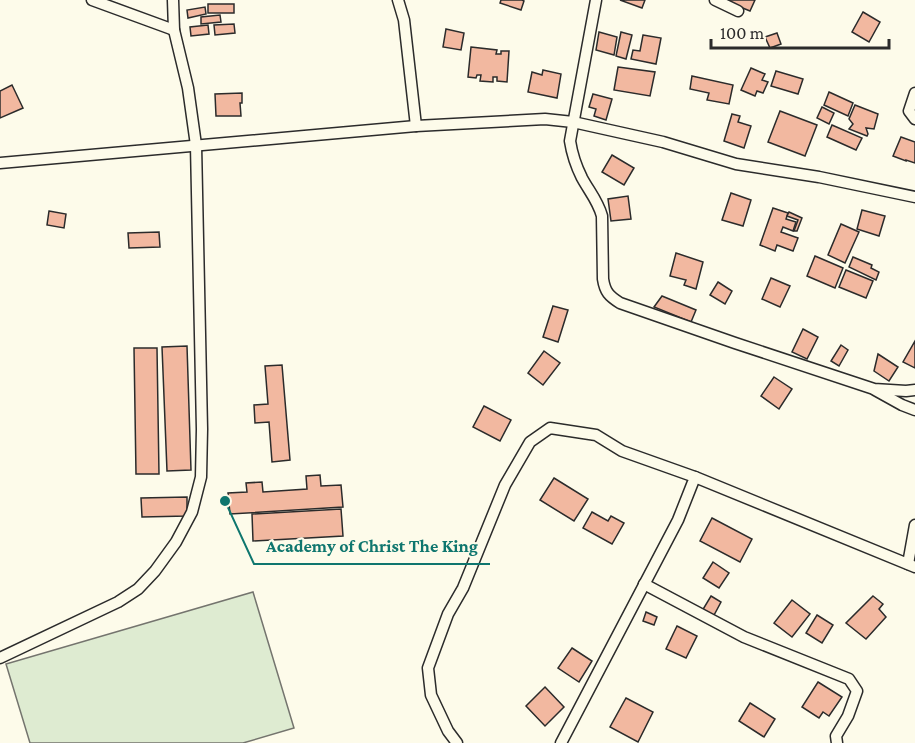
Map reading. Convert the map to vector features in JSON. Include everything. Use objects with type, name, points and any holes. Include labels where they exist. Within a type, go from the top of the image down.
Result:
[{"type":"street","points":[[92,0],[174,30]]},
{"type":"street","points":[[0,658],[118,602],[138,590],[176,542],[192,512],[201,477],[202,429],[196,145],[188,88],[174,30],[173,0]]},
{"type":"street","points":[[398,0],[404,20],[416,126]]},
{"type":"street","points":[[596,0],[570,141],[573,158],[602,216],[603,279],[609,297],[683,325],[874,389],[915,410]]},
{"type":"street","points":[[716,0],[738,10]]},
{"type":"street","points":[[915,93],[909,111],[915,119]]},
{"type":"street","points":[[0,163],[416,126],[545,119],[573,122],[663,142],[736,164],[819,177],[915,197]]},
{"type":"street","points":[[874,389],[915,390]]},
{"type":"street","points":[[457,743],[448,731],[431,695],[428,668],[448,614],[463,588],[505,485],[530,442],[550,428],[596,435],[622,451],[695,477],[911,566],[915,525]]},
{"type":"street","points":[[561,743],[678,520],[695,477]]},
{"type":"street","points":[[644,584],[744,637],[849,679],[857,691],[848,716],[836,736],[837,743]]},
{"type":"green space","points":[[253,592],[294,728],[243,743],[30,743],[6,664]]},
{"type":"building","points":[[501,0],[524,1],[521,10],[500,3]]},
{"type":"building","points":[[620,0],[645,0],[642,8]]},
{"type":"building","points":[[729,0],[755,0],[750,11],[728,2]]},
{"type":"building","points":[[208,4],[234,4],[234,13],[208,13]]},
{"type":"building","points":[[205,7],[206,14],[188,18],[187,10]]},
{"type":"building","points":[[863,12],[880,22],[869,42],[852,32]]},
{"type":"building","points":[[220,15],[221,22],[201,24],[201,17]]},
{"type":"building","points":[[234,24],[235,33],[215,35],[214,25]]},
{"type":"building","points":[[208,25],[209,34],[191,36],[190,27]]},
{"type":"building","points":[[446,29],[464,33],[461,50],[443,47]]},
{"type":"building","points":[[599,32],[617,37],[614,55],[596,50]]},
{"type":"building","points":[[621,32],[632,35],[626,59],[616,56]]},
{"type":"building","points":[[777,33],[781,44],[770,48],[765,37]]},
{"type":"building","points":[[643,35],[661,38],[656,64],[631,59],[633,50],[640,51]]},
{"type":"building","points":[[471,47],[497,50],[496,54],[509,51],[507,82],[497,81],[497,77],[493,77],[493,82],[480,81],[481,75],[477,75],[476,78],[468,77]]},
{"type":"building","points":[[618,67],[655,72],[650,96],[614,90]]},
{"type":"building","points":[[751,68],[765,74],[762,80],[768,82],[763,93],[757,91],[755,96],[741,90]]},
{"type":"building","points":[[543,70],[561,74],[557,98],[528,92],[532,72],[542,75]]},
{"type":"building","points":[[776,71],[803,79],[798,94],[771,86]]},
{"type":"building","points":[[692,76],[733,85],[729,104],[707,100],[709,93],[690,89]]},
{"type":"building","points":[[12,85],[23,108],[0,118],[0,91]]},
{"type":"building","points":[[829,92],[853,103],[848,116],[824,105]]},
{"type":"building","points":[[242,93],[241,116],[216,116],[215,94]]},
{"type":"building","points":[[593,94],[612,99],[606,120],[594,116],[596,109],[589,107]]},
{"type":"building","points":[[855,105],[878,114],[874,129],[866,128],[867,136],[849,129],[853,124],[849,119]]},
{"type":"building","points":[[822,107],[834,113],[829,124],[817,118]]},
{"type":"building","points":[[780,111],[817,125],[805,156],[768,142]]},
{"type":"building","points":[[732,114],[740,116],[738,122],[751,126],[744,148],[724,141]]},
{"type":"building","points":[[832,125],[862,138],[856,150],[827,137]]},
{"type":"building","points":[[901,137],[915,142],[915,163],[893,156]]},
{"type":"building","points":[[612,155],[634,168],[624,185],[602,172]]},
{"type":"building","points":[[731,193],[751,200],[743,226],[722,220]]},
{"type":"building","points":[[628,196],[631,219],[611,221],[608,199]]},
{"type":"building","points":[[773,208],[788,213],[786,219],[796,222],[793,231],[783,227],[781,232],[798,238],[793,251],[777,245],[775,251],[760,245]]},
{"type":"building","points":[[862,210],[885,216],[879,236],[857,229]]},
{"type":"building","points":[[49,211],[66,214],[64,228],[47,225]]},
{"type":"building","points":[[789,212],[802,218],[797,231],[794,231],[798,220],[787,216]]},
{"type":"building","points":[[841,224],[859,232],[845,263],[828,255]]},
{"type":"building","points":[[159,232],[160,247],[129,248],[128,233]]},
{"type":"building","points":[[676,253],[703,262],[696,289],[684,285],[686,280],[670,276]]},
{"type":"building","points":[[815,256],[843,268],[835,288],[807,276]]},
{"type":"building","points":[[853,257],[872,265],[871,268],[879,272],[876,280],[849,267]]},
{"type":"building","points":[[846,270],[873,281],[866,298],[839,287]]},
{"type":"building","points":[[771,278],[790,286],[780,307],[762,299]]},
{"type":"building","points":[[718,282],[732,291],[725,304],[710,295]]},
{"type":"building","points":[[662,296],[696,310],[691,322],[654,307]]},
{"type":"building","points":[[553,306],[568,310],[558,342],[543,337]]},
{"type":"building","points":[[803,329],[818,337],[807,359],[792,352]]},
{"type":"building","points":[[915,341],[915,368],[903,362]]},
{"type":"building","points":[[841,345],[848,350],[839,366],[831,361]]},
{"type":"building","points":[[187,346],[191,470],[167,471],[162,347]]},
{"type":"building","points":[[134,348],[157,348],[159,474],[136,474]]},
{"type":"building","points":[[544,351],[560,363],[543,385],[528,373]]},
{"type":"building","points":[[878,354],[898,367],[889,381],[874,371]]},
{"type":"building","points":[[282,365],[290,460],[272,462],[269,422],[255,423],[254,405],[268,404],[265,366]]},
{"type":"building","points":[[774,377],[792,389],[779,409],[761,396]]},
{"type":"building","points":[[484,406],[511,420],[500,441],[473,427]]},
{"type":"building","points":[[320,475],[321,486],[341,485],[343,507],[230,514],[228,493],[247,492],[246,483],[262,482],[263,492],[307,489],[306,476]]},
{"type":"building","points":[[554,478],[588,499],[574,521],[540,500]]},
{"type":"building","points":[[187,497],[187,516],[142,517],[141,498]]},
{"type":"building","points":[[341,509],[343,536],[253,541],[252,514]]},
{"type":"building","points":[[592,512],[608,521],[611,516],[624,523],[612,544],[583,528]]},
{"type":"building","points":[[712,518],[752,539],[740,562],[700,541]]},
{"type":"building","points":[[713,562],[729,573],[719,588],[703,578]]},
{"type":"building","points":[[711,596],[721,602],[713,617],[702,611]]},
{"type":"building","points":[[873,596],[883,604],[879,609],[886,617],[866,639],[846,623]]},
{"type":"building","points":[[792,600],[810,614],[792,637],[774,623]]},
{"type":"building","points":[[646,612],[657,617],[654,625],[643,621]]},
{"type":"building","points":[[817,615],[833,625],[822,643],[806,633]]},
{"type":"building","points":[[677,626],[697,636],[686,658],[666,649]]},
{"type":"building","points":[[572,648],[592,661],[579,682],[558,668]]},
{"type":"building","points":[[818,682],[842,697],[829,716],[823,712],[819,718],[802,707]]},
{"type":"building","points":[[545,687],[564,707],[545,726],[526,706]]},
{"type":"building","points":[[626,698],[653,712],[638,742],[610,727]]},
{"type":"building","points":[[750,703],[775,719],[764,737],[739,721]]},
{"type":"place","name":"Academy of Christ The King","points":[[225,501]]}]
